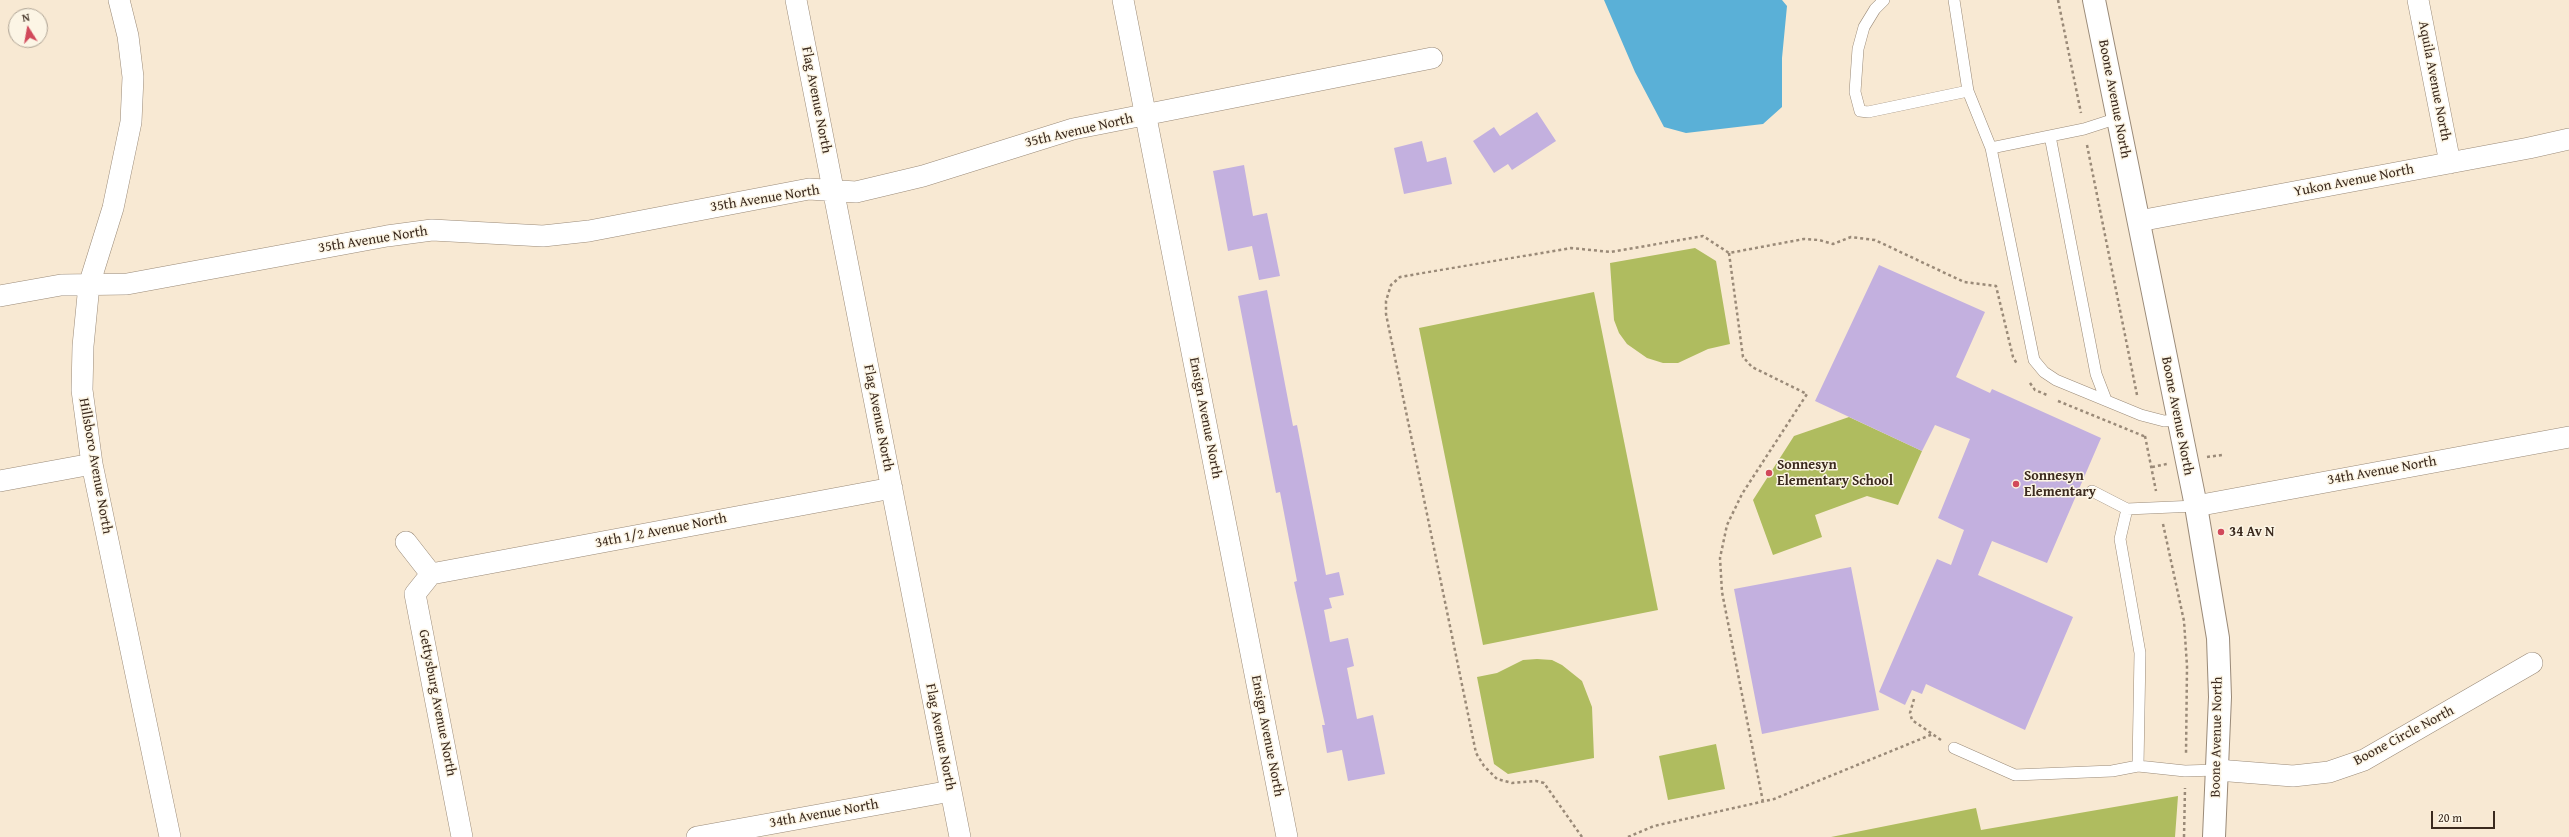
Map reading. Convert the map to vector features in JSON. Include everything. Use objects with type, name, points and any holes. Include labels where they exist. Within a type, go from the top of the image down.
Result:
[{"type":"street","name":"Hillsboro Avenue North","points":[[119,0],[128,36],[132,77],[131,122],[113,208],[89,285],[83,346],[82,390],[92,464],[170,837]]},
{"type":"street","name":"Flag Avenue North","points":[[796,0],[960,837]]},
{"type":"street","name":"Ensign Avenue North","points":[[1123,0],[1287,837]]},
{"type":"street","name":"Boone Avenue North","points":[[2094,0],[2196,506],[2218,638],[2220,697],[2214,837]]},
{"type":"street","name":"Aquila Avenue North","points":[[2418,0],[2450,163]]},
{"type":"street","name":"35th Avenue North","points":[[0,296],[61,286],[127,284],[387,236],[432,230],[543,236],[589,231],[809,190],[834,189],[856,192],[923,176],[1073,129],[1146,116],[1432,58]]},
{"type":"street","name":"Yukon Avenue North","points":[[2139,221],[2450,163],[2569,139]]},
{"type":"street","name":"34th Avenue North","points":[[2196,506],[2569,437]]},
{"type":"street","points":[[0,481],[92,464]]},
{"type":"street","name":"34th 1/2 Avenue North","points":[[431,574],[892,488]]},
{"type":"street","points":[[406,542],[431,574]]},
{"type":"street","name":"Gettysburg Avenue North","points":[[431,574],[415,594],[462,837]]},
{"type":"street","name":"Boone Circle North","points":[[2217,770],[2293,776],[2329,772],[2370,756],[2532,664]]},
{"type":"street","name":"34th Avenue North","points":[[697,837],[951,791]]},
{"type":"lane","points":[[1884,0],[1875,9],[1864,27],[1858,48],[1855,92],[1860,110],[1868,112],[1968,91]]},
{"type":"lane","points":[[1954,0],[1968,91],[1991,148],[2034,360],[2044,372],[2056,380],[2141,415],[2164,421],[2178,420]]},
{"type":"lane","points":[[1991,148],[2084,129],[2118,118]]},
{"type":"lane","points":[[2050,136],[2096,374],[2106,400]]},
{"type":"lane","points":[[2092,490],[2127,509],[2196,506]]},
{"type":"lane","points":[[2127,509],[2120,528],[2120,539],[2140,653],[2138,766]]},
{"type":"lane","points":[[1954,748],[2015,775],[2112,771],[2138,766],[2185,771],[2217,770]]},
{"type":"path","points":[[1582,837],[1544,783],[1512,783],[1497,779],[1484,766],[1476,753],[1386,314],[1386,301],[1391,285],[1400,277],[1571,248],[1611,252],[1703,236],[1729,253],[1804,239],[1819,240],[1833,244],[1851,237],[1869,240],[1964,282],[1996,286],[2013,357],[2022,370]]},
{"type":"path","points":[[1729,253],[1743,357],[1752,368],[1807,394],[1742,494],[1727,525],[1720,558],[1722,592],[1763,802]]},
{"type":"path","points":[[2026,377],[2035,390],[2049,396]]},
{"type":"path","points":[[2056,399],[2146,437]]},
{"type":"path","points":[[1914,699],[1910,713],[1912,720],[1954,748]]},
{"type":"path","points":[[1628,837],[1654,826],[1763,802],[1933,734]]},
{"type":"green space","points":[[1695,248],[1716,261],[1730,344],[1708,349],[1678,363],[1663,363],[1647,358],[1627,344],[1619,333],[1614,320],[1610,263]]},
{"type":"green space","points":[[1594,292],[1658,610],[1483,645],[1419,328]]},
{"type":"green space","points":[[1849,417],[1922,451],[1898,505],[1867,496],[1815,515],[1822,537],[1773,555],[1753,500],[1794,436]]},
{"type":"green space","points":[[1523,660],[1552,660],[1562,665],[1582,681],[1592,707],[1594,758],[1508,774],[1494,764],[1477,677],[1497,673]]},
{"type":"green space","points":[[1716,744],[1725,789],[1668,800],[1659,756]]},
{"type":"green space","points":[[2178,796],[2175,837],[1831,837],[1976,808],[1981,830]]},
{"type":"water","points":[[1604,0],[1782,0],[1787,6],[1782,58],[1782,107],[1763,124],[1686,133],[1664,127],[1635,72]]},
{"type":"building","points":[[1537,112],[1556,141],[1512,170],[1508,164],[1494,173],[1473,141],[1494,127],[1500,136]]},
{"type":"building","points":[[1422,141],[1427,162],[1446,157],[1452,184],[1404,194],[1394,148]]},
{"type":"building","points":[[1244,165],[1253,216],[1267,213],[1280,276],[1259,280],[1252,246],[1228,251],[1213,171]]},
{"type":"building","name":"Sonnesyn Elementary","points":[[1879,265],[1985,312],[1956,377],[1990,393],[1992,389],[2101,438],[2047,563],[1992,541],[1978,575],[2073,617],[2025,730],[1926,684],[1922,694],[1912,690],[1905,705],[1879,692],[1937,559],[1951,565],[1964,530],[1938,518],[1970,439],[1935,425],[1922,451],[1815,401]]},
{"type":"building","points":[[1267,290],[1293,426],[1297,425],[1326,575],[1339,572],[1344,595],[1329,598],[1332,608],[1324,610],[1330,642],[1348,638],[1354,666],[1347,668],[1357,719],[1373,715],[1385,774],[1348,781],[1342,750],[1327,753],[1322,725],[1325,725],[1294,582],[1297,581],[1280,492],[1276,493],[1238,296]]},
{"type":"building","points":[[1851,567],[1879,710],[1762,734],[1734,589]]},
{"type":"place","name":"Sonnesyn Elementary School","points":[[1769,473]]},
{"type":"place","name":"Sonnesyn Elementary","points":[[2016,484]]},
{"type":"place","name":"34 Av N","points":[[2221,532]]}]
